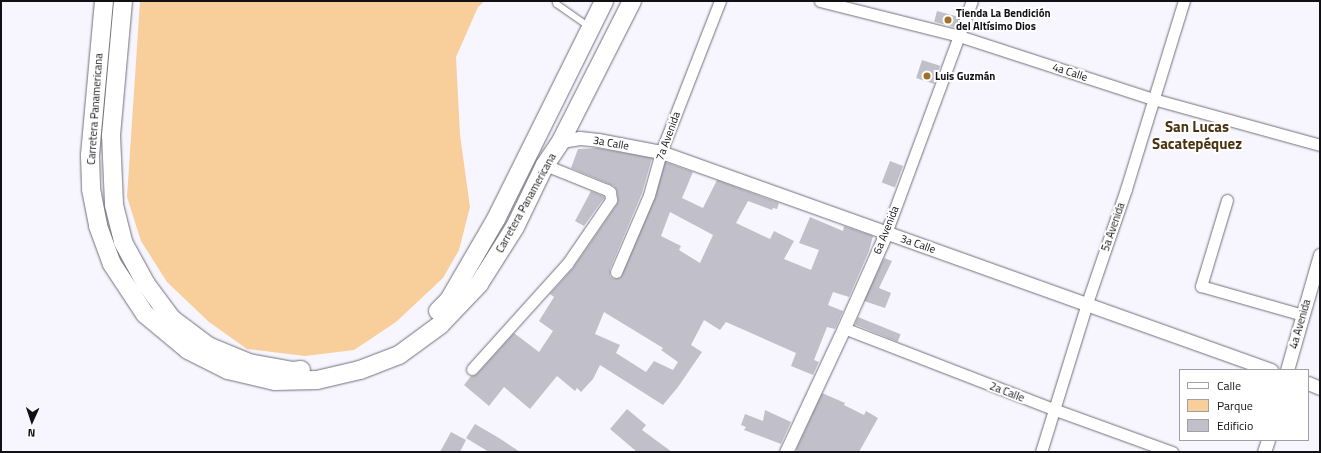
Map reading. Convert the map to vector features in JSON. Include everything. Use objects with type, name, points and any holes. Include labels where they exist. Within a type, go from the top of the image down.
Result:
[{"type":"highway","name":"Carretera Panamericana","points":[[104,1],[90,156],[91,189],[98,226],[112,264],[145,314],[188,350],[228,370],[275,381],[318,380],[360,370],[399,355],[440,325],[479,284],[515,227],[545,165],[561,141],[632,1]]},
{"type":"highway","name":"Carretera Panamericana","points":[[123,1],[111,135],[114,206],[123,242],[146,284],[172,319],[208,346],[249,364],[293,371],[337,368],[380,354],[418,331],[449,300],[496,219],[592,28],[604,1]]},
{"type":"street","name":"7a Avenida","points":[[616,272],[649,195],[661,152],[720,1]]},
{"type":"street","name":"4a Calle","points":[[820,1],[959,36],[1153,99],[1320,145]]},
{"type":"street","name":"6a Avenida","points":[[786,452],[844,328],[886,233],[972,1]]},
{"type":"street","name":"5a Avenida","points":[[1041,452],[1053,409],[1126,189],[1184,1]]},
{"type":"street","name":"3a Calle","points":[[561,141],[580,138],[661,152],[1269,369]]},
{"type":"street","points":[[472,369],[567,264],[611,200],[610,192],[545,165]]},
{"type":"street","points":[[1227,200],[1201,286],[1303,315]]},
{"type":"street","name":"4a Avenida","points":[[1287,369],[1320,255]]},
{"type":"street","name":"2a Calle","points":[[844,328],[1053,409],[1172,452]]},
{"type":"street","points":[[1309,383],[1320,388]]},
{"type":"street","points":[[1264,452],[1268,441]]},
{"type":"lane","points":[[556,1],[557,4],[592,28]]},
{"type":"green space","points":[[140,1],[485,1],[478,7],[456,57],[460,135],[470,207],[459,250],[443,278],[396,322],[354,350],[305,356],[247,349],[209,322],[167,282],[141,241],[127,197]]},
{"type":"building","name":"Tienda La Bendición del Altísimo Dios","points":[[937,11],[959,17],[956,28],[934,22]]},
{"type":"building","points":[[922,60],[940,66],[934,84],[916,78]]},
{"type":"building","points":[[597,148],[652,158],[642,193],[610,269],[610,276],[614,279],[620,278],[622,275],[655,198],[665,162],[693,172],[682,198],[703,208],[717,180],[779,203],[777,209],[773,208],[772,210],[748,201],[736,223],[770,239],[774,231],[794,241],[784,259],[811,270],[819,250],[799,243],[810,217],[843,231],[844,226],[873,236],[869,251],[849,297],[833,292],[828,305],[843,311],[835,329],[827,327],[814,360],[819,362],[813,375],[791,366],[796,353],[726,322],[720,330],[704,320],[691,345],[702,352],[678,387],[663,405],[600,365],[593,379],[581,392],[577,388],[575,391],[557,376],[530,409],[504,387],[489,406],[464,385],[471,376],[477,374],[514,333],[539,352],[553,331],[539,321],[554,297],[550,294],[573,268],[617,204],[617,191],[614,186],[571,168],[578,149]],"holes":[[[670,212],[713,235],[700,263],[679,250],[681,246],[661,236]],[[604,312],[663,348],[661,350],[678,362],[673,370],[654,361],[646,372],[616,353],[620,345],[595,334]]]},
{"type":"building","points":[[890,161],[903,166],[895,187],[882,182]]},
{"type":"building","points":[[591,191],[603,196],[604,198],[584,226],[575,221]]},
{"type":"building","points":[[884,258],[892,261],[879,288],[891,293],[885,308],[864,301]]},
{"type":"building","points":[[858,317],[901,334],[898,342],[855,324]]},
{"type":"building","points":[[822,393],[845,403],[844,405],[864,415],[866,411],[878,418],[859,452],[800,452],[796,450]]},
{"type":"building","points":[[627,409],[646,425],[642,430],[672,452],[637,452],[610,429]]},
{"type":"building","points":[[765,410],[791,422],[781,444],[744,430],[746,427],[741,425],[745,414],[763,421]]},
{"type":"building","points":[[475,424],[520,452],[489,452],[466,438]]},
{"type":"building","points":[[451,432],[466,440],[460,452],[440,452]]},
{"type":"place","name":"Tienda La Bendición del Altísimo Dios","points":[[948,20]]},
{"type":"place","name":"Luis Guzmán","points":[[927,76]]},
{"type":"district","name":"San Lucas Sacatepéquez","points":[[1197,134]]}]
